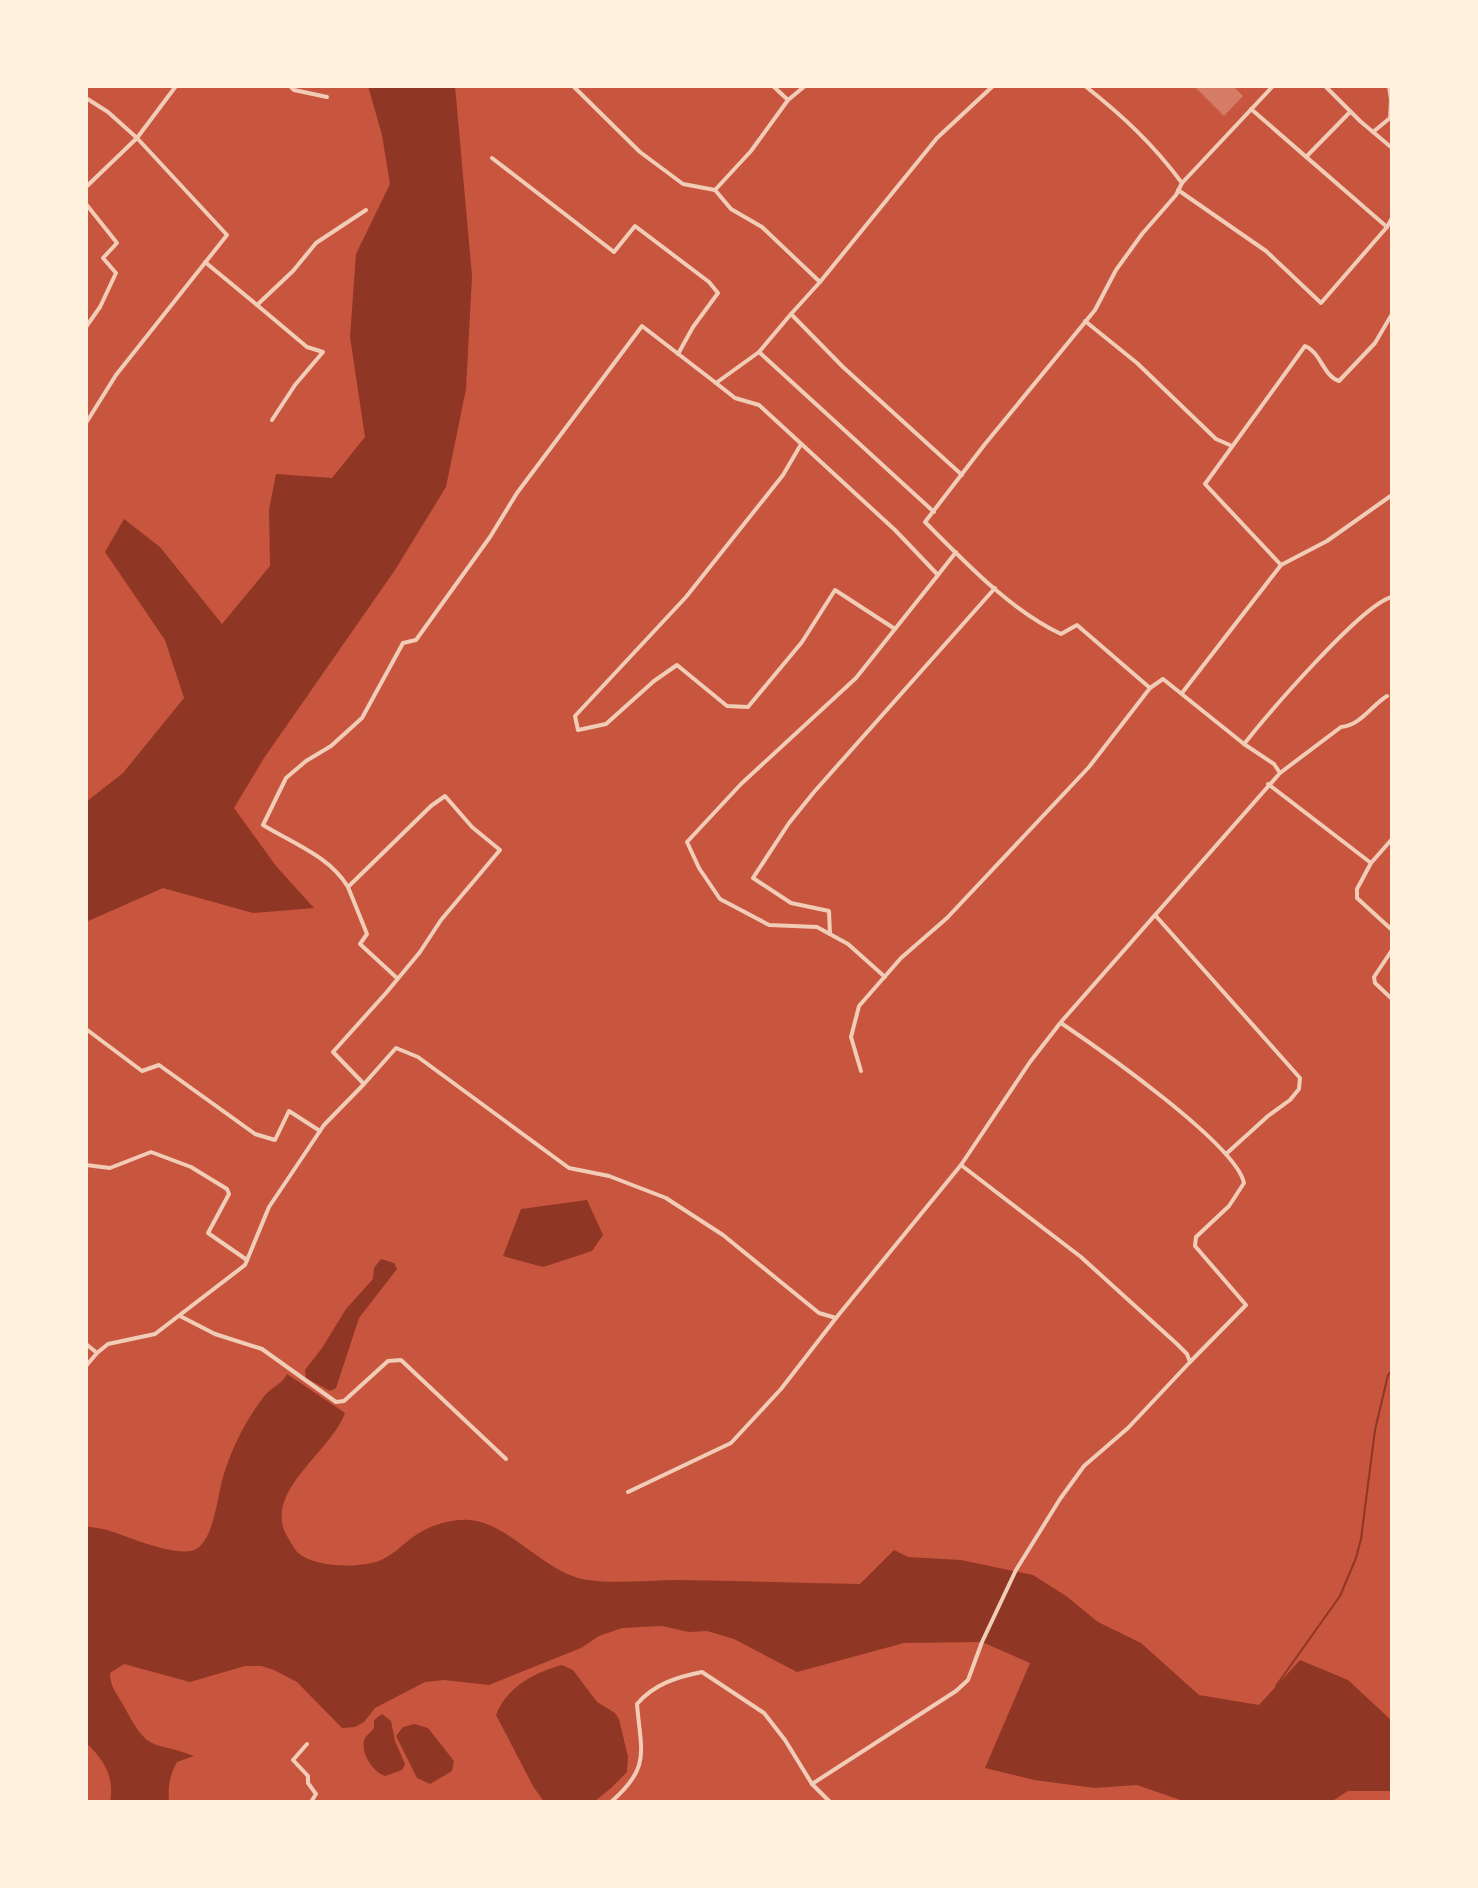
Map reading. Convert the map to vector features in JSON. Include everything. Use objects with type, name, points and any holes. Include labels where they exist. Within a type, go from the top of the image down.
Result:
[{"type":"street","points":[[86,187],[137,138],[176,86]]},
{"type":"street","points":[[290,86],[294,90],[327,97]]},
{"type":"street","points":[[573,86],[640,152],[683,184],[715,190],[731,209],[762,227],[820,282]]},
{"type":"street","points":[[773,86],[788,100]]},
{"type":"street","points":[[715,190],[751,151],[788,100],[805,86]]},
{"type":"street","points":[[716,383],[759,352],[937,138],[993,86]]},
{"type":"street","points":[[1085,86],[1124,116],[1158,151],[1182,183]]},
{"type":"street","points":[[1150,688],[1077,625],[1061,634],[1044,626],[995,588],[925,522],[1095,310],[1116,270],[1182,183],[1273,86]]},
{"type":"street","points":[[1325,86],[1392,148]]},
{"type":"street","points":[[1373,132],[1390,118],[1389,86]]},
{"type":"street","points":[[86,98],[108,112],[137,138],[227,235],[116,375],[86,423]]},
{"type":"street","points":[[1251,109],[1387,227]]},
{"type":"street","points":[[1306,157],[1350,112]]},
{"type":"street","points":[[492,158],[614,252],[635,226],[709,282],[718,293],[678,354]]},
{"type":"street","points":[[1178,190],[1266,251],[1321,303],[1392,218]]},
{"type":"street","points":[[86,204],[117,243],[103,258],[116,273],[100,307],[86,327]]},
{"type":"street","points":[[257,305],[293,271],[316,243],[366,210]]},
{"type":"street","points":[[205,262],[307,347],[323,352],[295,385],[272,420]]},
{"type":"street","points":[[791,314],[843,367],[962,475]]},
{"type":"street","points":[[1281,565],[1205,484],[1305,346],[1312,349],[1331,377],[1339,381],[1375,343],[1392,315]]},
{"type":"street","points":[[1085,321],[1137,363],[1216,439],[1232,447]]},
{"type":"street","points":[[398,979],[360,944],[367,934],[339,872],[313,853],[263,825],[286,778],[331,746],[362,718],[403,643],[416,640],[490,537],[517,493],[642,326],[735,398],[759,405],[800,446],[895,530],[938,575]]},
{"type":"street","points":[[759,352],[934,512]]},
{"type":"street","points":[[800,446],[783,475],[686,597],[575,716],[578,730],[606,724],[677,665],[727,706],[748,707],[802,642],[835,590],[895,629]]},
{"type":"street","points":[[1182,693],[1281,565],[1327,541],[1392,495]]},
{"type":"street","points":[[885,977],[848,944],[817,927],[769,925],[720,899],[699,868],[687,842],[741,784],[856,678],[956,552]]},
{"type":"street","points":[[830,934],[829,911],[791,903],[753,878],[789,823],[814,792],[995,588]]},
{"type":"street","points":[[1244,744],[1275,705],[1325,653],[1375,605],[1392,597]]},
{"type":"street","points":[[861,1071],[851,1037],[859,1006],[901,958],[947,918],[1089,767],[1150,688],[1163,679],[1274,764],[1280,773]]},
{"type":"street","points":[[628,1492],[731,1443],[781,1389],[961,1165],[1030,1062],[1061,1022],[1268,784],[1341,727],[1349,726],[1363,717],[1387,696]]},
{"type":"street","points":[[1268,784],[1371,863]]},
{"type":"street","points":[[348,887],[445,796],[472,827],[500,850],[441,920],[398,979],[333,1052],[364,1084]]},
{"type":"street","points":[[1392,839],[1371,863],[1357,889],[1357,898],[1392,930]]},
{"type":"street","points":[[1155,915],[1300,1078],[1299,1089],[1290,1100],[1226,1154]]},
{"type":"street","points":[[1392,950],[1374,977],[1375,983],[1392,999]]},
{"type":"street","points":[[812,1784],[956,1691],[968,1680],[985,1634],[1016,1570],[1084,1466],[1128,1428],[1246,1305],[1195,1246],[1196,1237],[1229,1206],[1244,1183],[1238,1169],[1226,1154],[1136,1075],[1061,1022]]},
{"type":"street","points":[[86,1029],[142,1071],[159,1065],[255,1134],[275,1140],[289,1111],[320,1131]]},
{"type":"street","points":[[86,1366],[108,1344],[155,1334],[245,1265],[269,1207],[320,1131],[396,1048],[418,1057],[569,1168],[609,1176],[666,1198],[723,1235],[819,1313],[836,1318]]},
{"type":"street","points":[[86,1165],[110,1168],[151,1152],[191,1167],[227,1189],[229,1194],[208,1233],[247,1260]]},
{"type":"street","points":[[961,1165],[1081,1257],[1177,1344],[1190,1362]]},
{"type":"street","points":[[180,1316],[215,1334],[262,1349],[336,1402],[344,1401],[388,1361],[401,1360],[506,1459]]},
{"type":"street","points":[[86,1344],[97,1353]]},
{"type":"street","points":[[611,1802],[637,1776],[641,1765],[637,1704],[660,1685],[702,1672],[764,1713],[812,1784],[830,1802]]},
{"type":"street","points":[[307,1744],[293,1760],[308,1776],[308,1783],[316,1794],[311,1802]]},
{"type":"shaded area","points":[[368,86],[455,86],[472,276],[466,389],[446,487],[395,570],[264,758],[234,808],[276,866],[314,908],[253,913],[163,888],[86,922],[86,802],[123,773],[184,698],[165,640],[105,552],[124,519],[160,547],[222,624],[270,566],[269,510],[276,474],[332,478],[365,437],[350,337],[356,254],[390,184],[382,135]]},
{"type":"shaded area","points":[[587,1200],[603,1235],[592,1251],[543,1267],[503,1256],[521,1209]]},
{"type":"shaded area","points":[[381,1259],[394,1263],[397,1269],[359,1318],[336,1388],[330,1391],[306,1378],[305,1370],[346,1309],[373,1279],[374,1268]]},
{"type":"shaded area","points":[[287,1374],[345,1413],[327,1442],[301,1473],[284,1504],[282,1520],[287,1536],[297,1552],[314,1561],[360,1565],[379,1561],[426,1529],[448,1522],[470,1520],[500,1530],[557,1569],[588,1580],[860,1584],[894,1550],[908,1557],[961,1560],[1033,1575],[1098,1622],[1141,1643],[1199,1695],[1259,1705],[1300,1660],[1348,1680],[1392,1721],[1392,1791],[1348,1791],[1331,1802],[1186,1802],[1137,1785],[1095,1788],[1034,1780],[985,1768],[1030,1663],[982,1642],[904,1643],[797,1672],[734,1639],[707,1631],[689,1632],[662,1626],[622,1628],[489,1685],[444,1680],[425,1682],[375,1708],[364,1722],[355,1727],[342,1728],[297,1682],[261,1666],[245,1666],[190,1682],[124,1664],[110,1673],[111,1683],[140,1733],[153,1743],[194,1756],[177,1762],[170,1782],[169,1802],[110,1802],[111,1785],[107,1770],[86,1743],[86,1526],[176,1551],[194,1550],[201,1545],[214,1518],[223,1477],[240,1434],[265,1395]]},
{"type":"shaded area","points":[[562,1665],[573,1670],[597,1702],[615,1713],[628,1757],[627,1772],[594,1802],[544,1802],[496,1715],[507,1696],[522,1682]]},
{"type":"shaded area","points":[[382,1714],[391,1721],[405,1764],[402,1770],[385,1776],[372,1766],[364,1749],[365,1738],[374,1728],[374,1720]]},
{"type":"shaded area","points":[[414,1724],[428,1728],[454,1761],[452,1771],[430,1784],[417,1778],[396,1736],[403,1727]]},
{"type":"building","points":[[1194,86],[1233,86],[1243,96],[1224,116]]},
{"type":"waterway","points":[[1276,1686],[1340,1596],[1356,1558],[1375,1430],[1388,1375],[1392,1371]]}]
